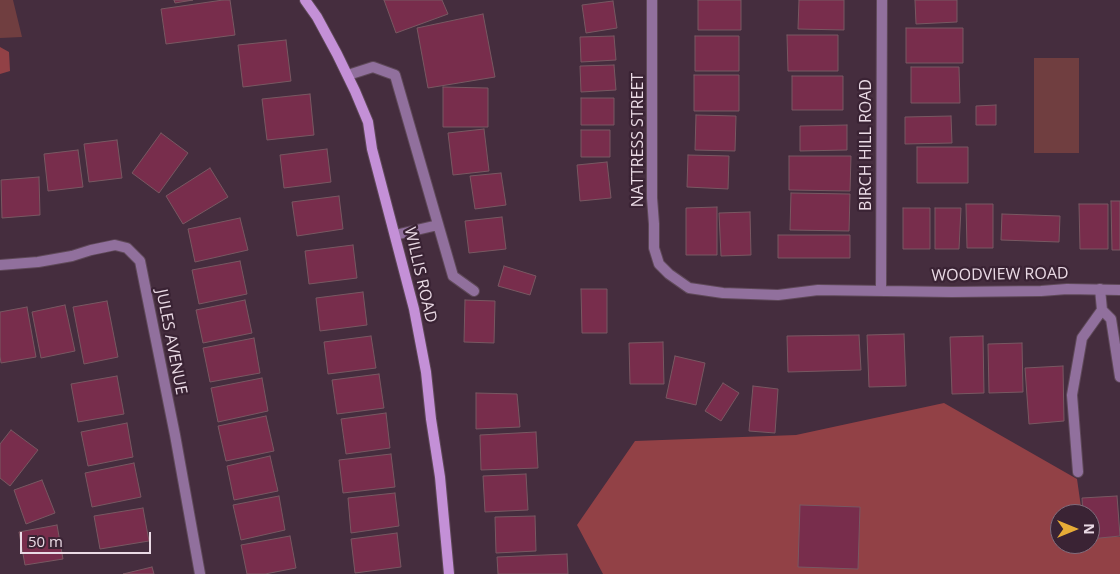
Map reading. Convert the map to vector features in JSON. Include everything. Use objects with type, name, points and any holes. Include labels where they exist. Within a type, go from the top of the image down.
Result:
[{"type":"street","name":"WILLIS ROAD","points":[[305,0],[317,17],[348,75],[368,122],[372,149],[414,309],[426,372],[430,420],[440,477],[449,574]]},
{"type":"street","name":"NATTRESS STREET","points":[[652,0],[652,198],[654,248],[659,264],[669,274]]},
{"type":"street","name":"BIRCH HILL ROAD","points":[[880,291],[882,0]]},
{"type":"street","points":[[348,75],[374,66],[395,75],[454,276],[474,291]]},
{"type":"street","points":[[395,235],[438,224]]},
{"type":"street","name":"JULES AVENUE","points":[[0,265],[46,261],[115,245],[127,248],[140,261],[200,574]]},
{"type":"street","name":"WOODVIEW ROAD","points":[[669,274],[689,288],[724,294],[778,294],[818,290],[952,292],[1067,289],[1120,290]]},
{"type":"street","points":[[1100,290],[1102,310],[1111,319],[1120,377]]},
{"type":"street","points":[[1078,472],[1072,395],[1082,338],[1102,310]]},
{"type":"shaded area","points":[[0,0],[13,0],[22,37],[0,38]]},
{"type":"shaded area","points":[[0,47],[9,52],[10,71],[0,74]]},
{"type":"shaded area","points":[[1034,58],[1079,58],[1079,153],[1034,153]]},
{"type":"shaded area","points":[[944,403],[1077,479],[1081,504],[1050,504],[1050,554],[1100,554],[1100,536],[1120,537],[1120,574],[603,574],[577,525],[635,441],[796,435]]},
{"type":"building","points":[[174,0],[193,0],[175,3]]},
{"type":"building","points":[[230,0],[235,35],[166,44],[161,9]]},
{"type":"building","points":[[384,0],[442,0],[448,14],[396,33]]},
{"type":"building","points":[[698,0],[741,0],[741,30],[698,30]]},
{"type":"building","points":[[799,0],[844,0],[844,30],[798,29]]},
{"type":"building","points":[[915,0],[957,0],[957,22],[916,24]]},
{"type":"building","points":[[613,1],[617,28],[586,33],[582,5]]},
{"type":"building","points":[[483,14],[495,77],[428,88],[417,28]]},
{"type":"building","points":[[906,28],[963,28],[963,63],[906,63]]},
{"type":"building","points":[[787,35],[838,35],[838,71],[788,71]]},
{"type":"building","points":[[614,36],[616,60],[581,62],[580,37]]},
{"type":"building","points":[[695,36],[739,36],[739,71],[695,71]]},
{"type":"building","points":[[286,40],[291,81],[243,87],[238,45]]},
{"type":"building","points":[[614,65],[616,90],[581,92],[580,66]]},
{"type":"building","points":[[911,67],[959,67],[960,103],[911,103]]},
{"type":"building","points":[[694,75],[739,75],[739,111],[694,111]]},
{"type":"building","points":[[792,76],[843,76],[843,110],[792,110]]},
{"type":"building","points":[[443,87],[488,88],[488,127],[443,127]]},
{"type":"building","points":[[310,94],[314,135],[267,140],[262,99]]},
{"type":"building","points":[[581,98],[614,98],[614,125],[581,125]]},
{"type":"building","points":[[996,105],[996,125],[976,125],[976,106]]},
{"type":"building","points":[[696,115],[736,116],[735,151],[695,150]]},
{"type":"building","points":[[951,116],[952,143],[905,144],[905,117]]},
{"type":"building","points":[[847,125],[847,150],[800,151],[800,126]]},
{"type":"building","points":[[484,129],[489,171],[453,175],[448,133]]},
{"type":"building","points":[[581,130],[610,130],[610,157],[581,157]]},
{"type":"building","points":[[161,133],[188,153],[159,193],[132,173]]},
{"type":"building","points":[[117,140],[122,178],[89,182],[84,144]]},
{"type":"building","points":[[917,147],[968,147],[968,183],[917,183]]},
{"type":"building","points":[[327,149],[331,182],[284,188],[280,155]]},
{"type":"building","points":[[78,150],[83,187],[48,191],[44,154]]},
{"type":"building","points":[[688,155],[729,156],[728,189],[687,187]]},
{"type":"building","points":[[789,156],[851,156],[850,191],[789,190]]},
{"type":"building","points":[[607,162],[611,198],[580,201],[577,165]]},
{"type":"building","points":[[210,168],[228,197],[183,224],[166,196]]},
{"type":"building","points":[[501,173],[506,205],[475,209],[470,176]]},
{"type":"building","points":[[39,177],[40,215],[2,218],[1,180]]},
{"type":"building","points":[[791,193],[850,194],[849,231],[790,230]]},
{"type":"building","points":[[339,196],[343,229],[297,236],[292,202]]},
{"type":"building","points":[[1111,201],[1120,201],[1120,250],[1112,250]]},
{"type":"building","points":[[966,204],[993,204],[993,248],[967,248]]},
{"type":"building","points":[[1079,204],[1108,204],[1108,249],[1080,249]]},
{"type":"building","points":[[717,207],[717,255],[686,255],[686,208]]},
{"type":"building","points":[[903,208],[930,208],[930,249],[903,249]]},
{"type":"building","points":[[935,208],[961,208],[959,249],[935,249]]},
{"type":"building","points":[[750,212],[751,255],[721,256],[719,213]]},
{"type":"building","points":[[1002,214],[1060,216],[1059,242],[1001,240]]},
{"type":"building","points":[[502,217],[506,249],[469,253],[465,221]]},
{"type":"building","points":[[240,218],[248,250],[195,262],[188,229]]},
{"type":"building","points":[[778,235],[850,235],[850,258],[778,258]]},
{"type":"building","points":[[353,245],[357,278],[309,284],[305,251]]},
{"type":"building","points":[[240,261],[247,294],[199,304],[192,270]]},
{"type":"building","points":[[504,266],[536,276],[530,295],[498,286]]},
{"type":"building","points":[[581,289],[607,289],[607,333],[582,333]]},
{"type":"building","points":[[363,292],[367,325],[320,331],[316,298]]},
{"type":"building","points":[[245,300],[252,333],[203,343],[196,310]]},
{"type":"building","points":[[465,300],[495,301],[494,343],[464,342]]},
{"type":"building","points":[[107,301],[118,357],[84,364],[73,307]]},
{"type":"building","points":[[65,305],[75,351],[41,358],[32,312]]},
{"type":"building","points":[[27,307],[36,357],[1,363],[0,312]]},
{"type":"building","points":[[904,334],[906,386],[869,387],[867,335]]},
{"type":"building","points":[[859,335],[861,370],[788,372],[787,336]]},
{"type":"building","points":[[371,336],[376,368],[328,374],[324,342]]},
{"type":"building","points":[[983,336],[984,393],[952,394],[950,337]]},
{"type":"building","points":[[254,338],[260,373],[210,382],[203,348]]},
{"type":"building","points":[[663,342],[664,384],[630,384],[629,343]]},
{"type":"building","points":[[1022,343],[1023,392],[989,393],[988,344]]},
{"type":"building","points":[[675,356],[705,363],[696,405],[666,398]]},
{"type":"building","points":[[1063,366],[1064,421],[1029,424],[1025,368]]},
{"type":"building","points":[[379,374],[384,408],[337,414],[332,380]]},
{"type":"building","points":[[117,376],[124,414],[78,422],[71,384]]},
{"type":"building","points":[[262,378],[268,411],[218,422],[211,388]]},
{"type":"building","points":[[723,383],[739,393],[721,421],[705,411]]},
{"type":"building","points":[[753,386],[778,389],[775,433],[749,431]]},
{"type":"building","points":[[476,393],[517,394],[520,427],[476,429]]},
{"type":"building","points":[[386,413],[390,448],[346,454],[341,419]]},
{"type":"building","points":[[266,416],[274,451],[226,461],[218,426]]},
{"type":"building","points":[[127,423],[133,457],[88,466],[81,432]]},
{"type":"building","points":[[11,430],[38,450],[10,486],[0,478],[0,444]]},
{"type":"building","points":[[536,432],[538,468],[481,470],[480,435]]},
{"type":"building","points":[[391,454],[395,487],[343,493],[339,460]]},
{"type":"building","points":[[270,456],[278,491],[234,500],[227,466]]},
{"type":"building","points":[[134,463],[141,497],[92,507],[85,473]]},
{"type":"building","points":[[526,474],[528,510],[485,512],[483,476]]},
{"type":"building","points":[[42,480],[55,513],[26,524],[14,490]]},
{"type":"building","points":[[395,493],[399,526],[351,533],[348,498]]},
{"type":"building","points":[[279,496],[285,530],[241,540],[233,505]]},
{"type":"building","points":[[1117,496],[1120,536],[1100,538],[1100,504],[1082,504],[1082,498]]},
{"type":"building","points":[[800,505],[860,507],[858,569],[798,567]]},
{"type":"building","points":[[143,508],[149,541],[100,549],[94,516]]},
{"type":"building","points":[[535,516],[536,551],[496,553],[495,517]]},
{"type":"building","points":[[57,525],[63,559],[25,565],[19,532]]},
{"type":"building","points":[[397,533],[401,567],[355,573],[351,539]]},
{"type":"building","points":[[290,536],[296,568],[265,574],[247,574],[241,545]]},
{"type":"building","points":[[567,554],[568,574],[498,574],[497,557]]},
{"type":"building","points":[[152,567],[154,574],[123,574]]}]
